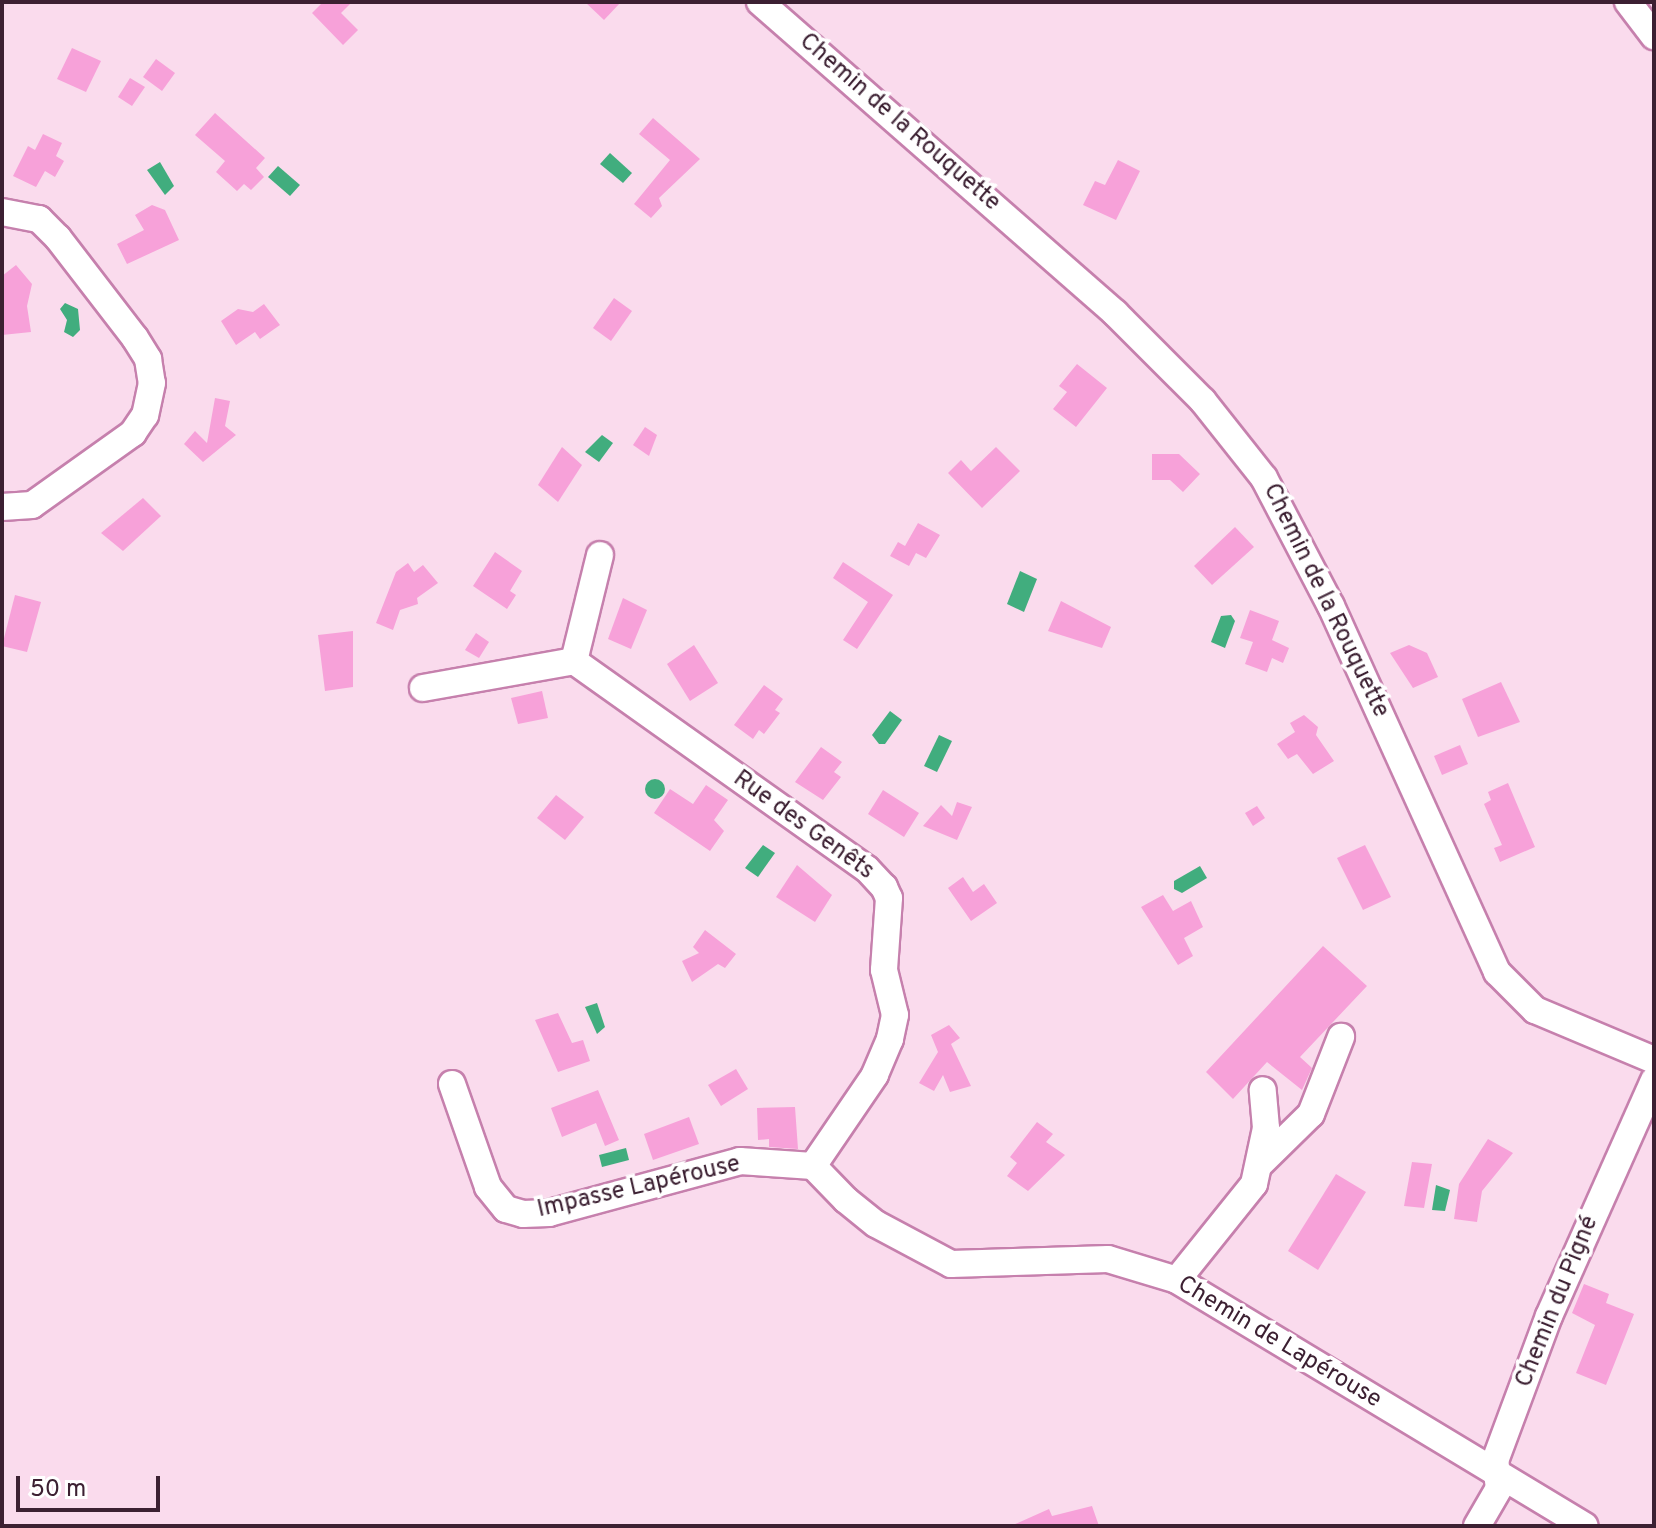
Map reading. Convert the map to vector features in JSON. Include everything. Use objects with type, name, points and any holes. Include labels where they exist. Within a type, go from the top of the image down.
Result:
[{"type":"street","name":"Chemin de la Rouquette","points":[[760,2],[1115,313],[1203,401],[1264,478],[1325,593],[1497,972],[1543,1014],[1654,1060]]},
{"type":"street","points":[[1628,2],[1654,36]]},
{"type":"street","points":[[2,212],[39,219],[58,238],[135,338],[148,359],[152,383],[145,415],[133,433],[32,505],[2,507]]},
{"type":"street","points":[[423,688],[574,661],[600,555]]},
{"type":"street","name":"Rue des Genêts","points":[[574,661],[867,869],[884,887],[889,898],[884,970],[895,1015],[890,1039],[869,1085],[820,1174]]},
{"type":"street","points":[[1260,1164],[1311,1114],[1341,1037]]},
{"type":"street","name":"Chemin du Pigné","points":[[1477,1526],[1499,1488],[1495,1461],[1549,1316],[1654,1080]]},
{"type":"street","name":"Impasse Lapérouse","points":[[452,1084],[488,1187],[506,1209],[523,1214],[549,1213],[740,1161],[820,1174]]},
{"type":"street","points":[[1177,1280],[1254,1184],[1266,1128],[1263,1090]]},
{"type":"street","name":"Chemin de Lapérouse","points":[[820,1174],[876,1224],[951,1264],[1108,1259],[1177,1280],[1584,1526]]},
{"type":"shaded area","points":[[610,153],[632,173],[623,183],[600,164]]},
{"type":"shaded area","points":[[160,162],[174,186],[165,195],[147,170]]},
{"type":"shaded area","points":[[278,166],[300,185],[290,196],[268,177]]},
{"type":"shaded area","points":[[65,303],[78,309],[80,330],[73,337],[64,332],[67,320],[60,309]]},
{"type":"shaded area","points":[[602,435],[613,443],[599,462],[585,452]]},
{"type":"shaded area","points":[[1020,571],[1037,579],[1024,612],[1007,604]]},
{"type":"shaded area","points":[[1231,615],[1235,621],[1225,648],[1211,642],[1221,616]]},
{"type":"shaded area","points":[[890,711],[902,720],[885,744],[879,744],[872,735]]},
{"type":"shaded area","points":[[939,735],[952,741],[937,772],[924,766]]},
{"type":"shaded area","points":[[655,779],[662,782],[665,789],[662,796],[655,799],[648,796],[645,789],[648,782]]},
{"type":"shaded area","points":[[763,845],[775,853],[758,877],[745,868]]},
{"type":"shaded area","points":[[1200,866],[1207,878],[1182,893],[1174,889],[1174,881]]},
{"type":"shaded area","points":[[597,1003],[605,1027],[597,1034],[585,1007]]},
{"type":"shaded area","points":[[626,1148],[629,1160],[602,1167],[599,1155]]},
{"type":"shaded area","points":[[1436,1185],[1450,1190],[1445,1211],[1432,1210]]},
{"type":"building","points":[[323,2],[352,2],[341,13],[358,30],[343,45],[312,13]]},
{"type":"building","points":[[585,2],[621,2],[604,20]]},
{"type":"building","points":[[72,48],[101,61],[86,92],[57,79]]},
{"type":"building","points":[[156,59],[175,73],[162,91],[143,77]]},
{"type":"building","points":[[130,78],[145,87],[132,106],[118,97]]},
{"type":"building","points":[[215,113],[265,158],[256,168],[264,177],[251,190],[244,184],[237,191],[216,172],[225,161],[195,135]]},
{"type":"building","points":[[653,118],[700,159],[659,198],[662,206],[651,218],[634,204],[670,160],[639,134]]},
{"type":"building","points":[[43,134],[62,143],[56,156],[64,161],[55,177],[45,171],[36,187],[13,176],[28,146],[35,150]]},
{"type":"building","points":[[1118,160],[1140,171],[1116,220],[1083,205],[1095,181],[1105,185]]},
{"type":"building","points":[[152,205],[165,210],[179,240],[127,264],[117,244],[144,230],[135,215]]},
{"type":"building","points":[[16,265],[32,284],[27,306],[31,332],[2,335],[2,276]]},
{"type":"building","points":[[614,298],[632,311],[611,341],[593,328]]},
{"type":"building","points":[[264,304],[280,325],[260,339],[255,332],[236,345],[221,321],[238,309],[253,312]]},
{"type":"building","points":[[1077,364],[1107,388],[1076,427],[1053,409],[1067,392],[1059,386]]},
{"type":"building","points":[[215,398],[230,401],[225,426],[236,435],[203,462],[184,444],[195,431],[207,443]]},
{"type":"building","points":[[645,427],[657,435],[649,456],[633,445]]},
{"type":"building","points":[[562,447],[582,465],[558,502],[538,485]]},
{"type":"building","points":[[996,447],[1020,471],[982,508],[948,473],[961,460],[971,471]]},
{"type":"building","points":[[1152,454],[1179,454],[1200,474],[1183,492],[1170,480],[1152,480]]},
{"type":"building","points":[[143,498],[161,516],[123,551],[101,533]]},
{"type":"building","points":[[918,523],[940,535],[926,558],[916,553],[909,566],[890,556],[898,542],[905,546]]},
{"type":"building","points":[[1235,527],[1254,547],[1212,585],[1194,566]]},
{"type":"building","points":[[495,552],[522,571],[510,591],[516,595],[507,609],[473,586]]},
{"type":"building","points":[[843,562],[893,595],[857,649],[843,640],[868,602],[833,578]]},
{"type":"building","points":[[408,563],[414,572],[423,565],[438,583],[417,598],[418,604],[400,610],[393,630],[376,623],[396,572]]},
{"type":"building","points":[[15,595],[41,602],[27,652],[2,646]]},
{"type":"building","points":[[623,598],[647,610],[631,649],[608,639]]},
{"type":"building","points":[[1061,601],[1111,627],[1102,648],[1048,631]]},
{"type":"building","points":[[1250,610],[1279,621],[1272,640],[1289,648],[1283,663],[1272,658],[1267,672],[1245,664],[1253,642],[1240,638]]},
{"type":"building","points":[[353,631],[353,687],[325,691],[318,635]]},
{"type":"building","points":[[476,633],[489,642],[479,658],[465,650]]},
{"type":"building","points":[[694,645],[718,683],[690,701],[667,664]]},
{"type":"building","points":[[1409,645],[1427,653],[1438,677],[1413,688],[1390,653]]},
{"type":"building","points":[[1501,682],[1520,722],[1478,737],[1462,699]]},
{"type":"building","points":[[764,685],[783,699],[775,710],[780,713],[764,734],[759,730],[753,739],[734,725]]},
{"type":"building","points":[[542,691],[548,718],[518,724],[511,698]]},
{"type":"building","points":[[1304,715],[1318,727],[1316,735],[1334,761],[1313,774],[1297,754],[1288,759],[1277,744],[1295,732],[1290,723]]},
{"type":"building","points":[[1460,745],[1468,764],[1442,775],[1434,756]]},
{"type":"building","points":[[821,747],[842,762],[834,772],[841,777],[823,800],[795,782]]},
{"type":"building","points":[[1508,783],[1535,847],[1500,862],[1494,848],[1502,845],[1484,804],[1491,800],[1488,792]]},
{"type":"building","points":[[706,785],[728,800],[714,820],[724,831],[710,851],[654,813],[670,789],[693,804]]},
{"type":"building","points":[[883,790],[919,813],[904,837],[868,814]]},
{"type":"building","points":[[556,795],[584,817],[565,840],[537,818]]},
{"type":"building","points":[[957,802],[972,807],[957,840],[923,826],[941,805],[952,816]]},
{"type":"building","points":[[1257,806],[1265,818],[1253,826],[1245,813]]},
{"type":"building","points":[[1365,845],[1391,897],[1363,910],[1337,858]]},
{"type":"building","points":[[797,865],[832,895],[815,922],[776,897]]},
{"type":"building","points":[[963,877],[973,892],[984,884],[997,903],[971,921],[948,888]]},
{"type":"building","points":[[1163,895],[1173,911],[1191,901],[1203,927],[1184,938],[1193,956],[1178,965],[1141,907]]},
{"type":"building","points":[[705,930],[736,954],[725,968],[718,964],[692,982],[682,961],[699,953],[693,947]]},
{"type":"building","points":[[1323,946],[1367,986],[1300,1057],[1312,1068],[1302,1090],[1267,1062],[1233,1099],[1206,1072]]},
{"type":"building","points":[[558,1013],[572,1043],[583,1040],[590,1061],[558,1072],[535,1020]]},
{"type":"building","points":[[949,1025],[960,1038],[951,1044],[971,1086],[950,1092],[943,1075],[934,1091],[919,1083],[938,1052],[931,1035]]},
{"type":"building","points":[[736,1069],[748,1089],[721,1106],[708,1085]]},
{"type":"building","points":[[598,1090],[619,1140],[605,1146],[596,1123],[562,1137],[551,1108]]},
{"type":"building","points":[[795,1107],[798,1149],[769,1147],[769,1139],[758,1140],[757,1108]]},
{"type":"building","points":[[689,1117],[699,1144],[653,1160],[644,1134]]},
{"type":"building","points":[[1037,1122],[1053,1134],[1046,1142],[1065,1155],[1028,1191],[1007,1176],[1017,1163],[1010,1157]]},
{"type":"building","points":[[1488,1139],[1513,1153],[1482,1191],[1477,1222],[1454,1219],[1459,1184]]},
{"type":"building","points":[[1412,1162],[1432,1164],[1424,1208],[1404,1206]]},
{"type":"building","points":[[1336,1174],[1366,1192],[1318,1270],[1288,1251]]},
{"type":"building","points":[[1584,1284],[1609,1294],[1606,1303],[1634,1314],[1606,1385],[1576,1373],[1595,1325],[1572,1313]]},
{"type":"building","points":[[1092,1506],[1099,1526],[1011,1526],[1049,1509],[1052,1516]]}]
